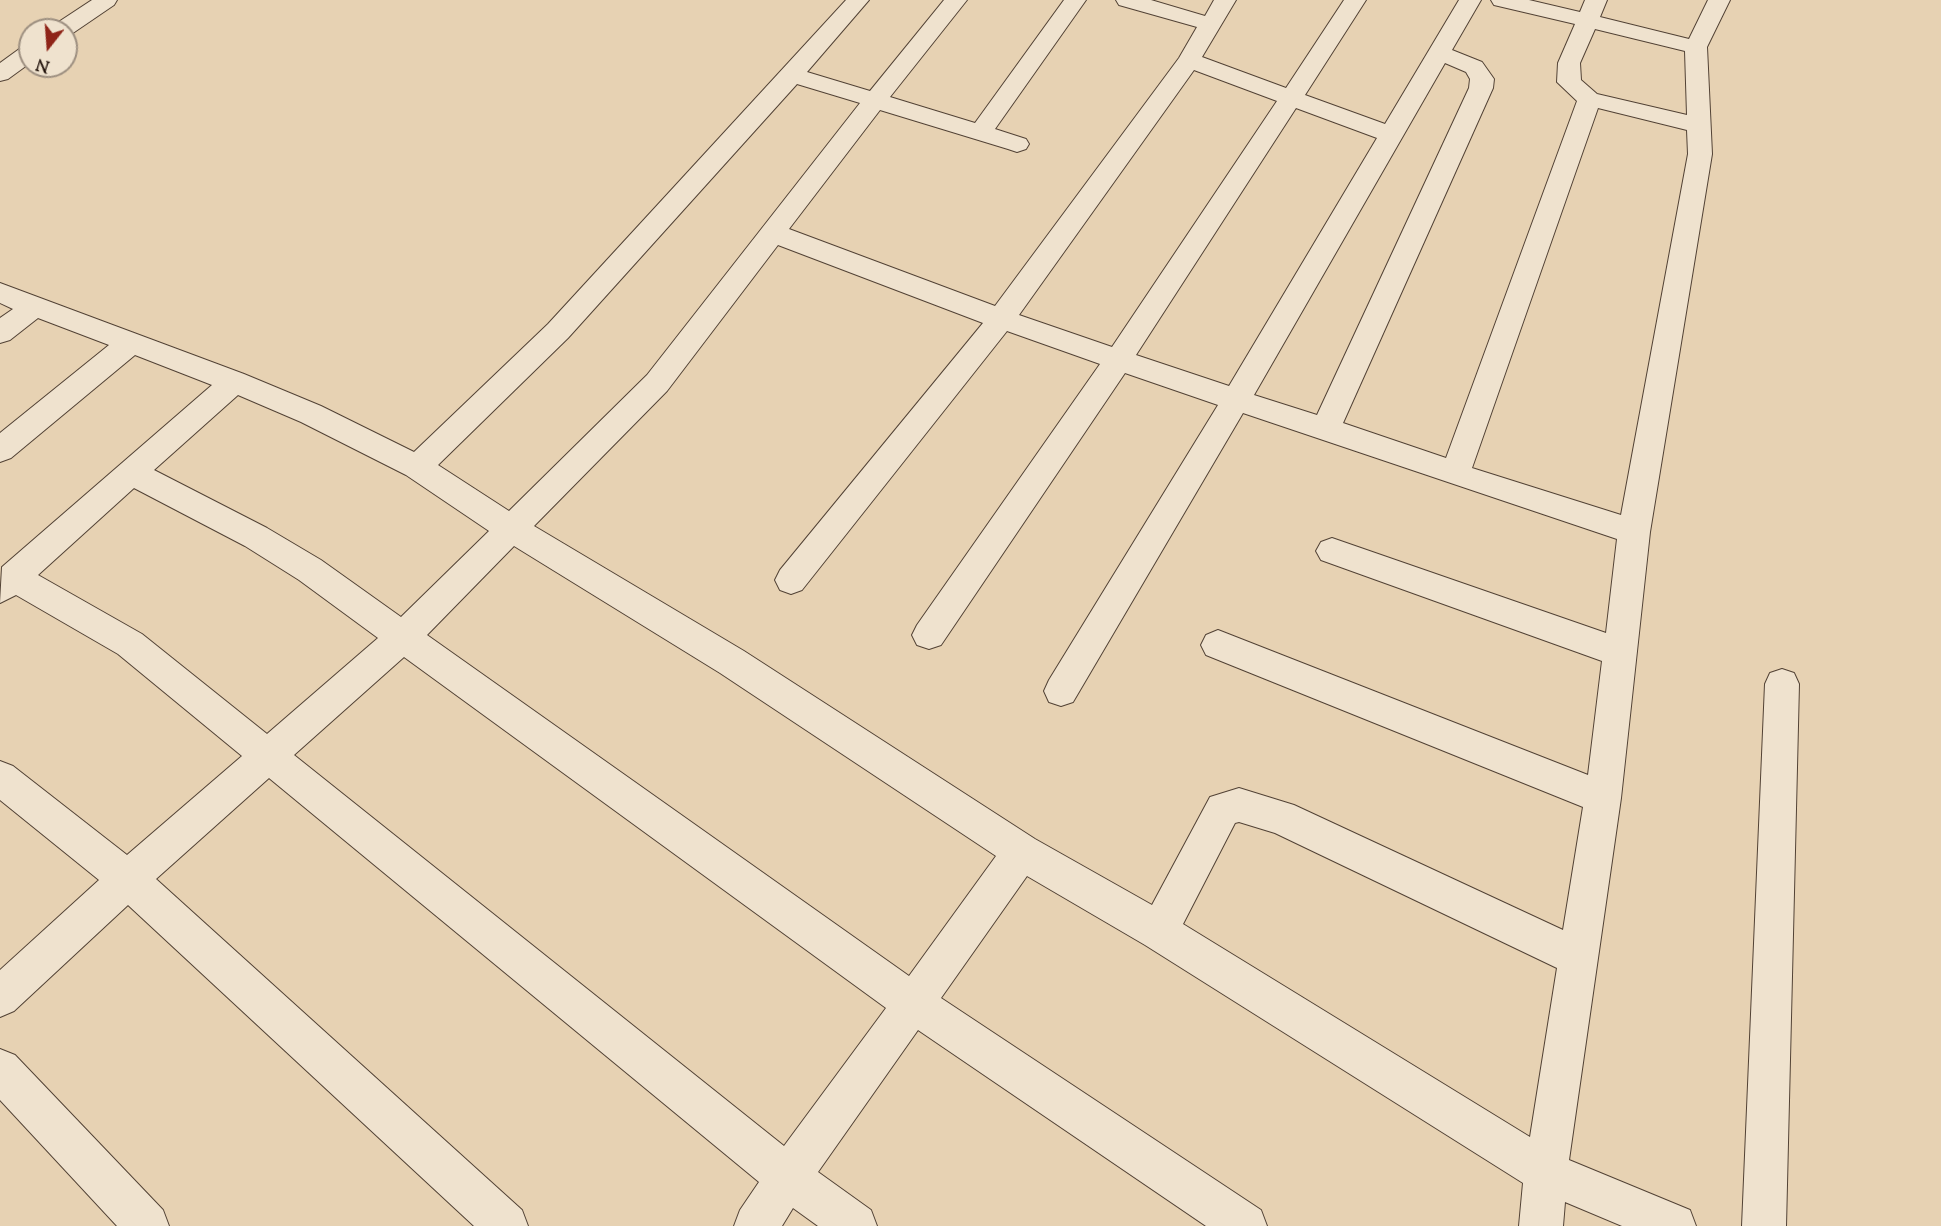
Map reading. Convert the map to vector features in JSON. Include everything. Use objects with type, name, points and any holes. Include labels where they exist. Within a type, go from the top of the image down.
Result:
[{"type":"street","points":[[78,19],[106,0]]},
{"type":"street","points":[[417,467],[558,331],[858,0]]},
{"type":"street","points":[[0,997],[128,879],[403,637],[657,383],[875,100],[956,0]]},
{"type":"street","points":[[980,133],[1075,0]]},
{"type":"street","points":[[1127,0],[1210,24]]},
{"type":"street","points":[[791,580],[1001,319],[1189,60],[1225,0]]},
{"type":"street","points":[[929,635],[1119,359],[1355,0]]},
{"type":"street","points":[[1061,691],[1236,400],[1470,0]]},
{"type":"street","points":[[1502,0],[1585,22],[1696,47]]},
{"type":"street","points":[[1596,0],[1569,63],[1569,82],[1589,99],[1700,126]]},
{"type":"street","points":[[1541,1226],[1546,1173],[1602,798],[1634,532],[1700,154],[1696,47],[1719,0]]},
{"type":"street","points":[[1325,429],[1481,88],[1482,79],[1474,67],[1440,54]]},
{"type":"street","points":[[1189,60],[1390,135]]},
{"type":"street","points":[[0,74],[18,61]]},
{"type":"street","points":[[792,75],[1017,144]]},
{"type":"street","points":[[1455,474],[1589,99]]},
{"type":"street","points":[[773,233],[1001,319],[1455,474],[1634,532]]},
{"type":"street","points":[[0,293],[234,382],[311,414],[417,467],[510,528],[732,662],[1022,852],[1159,931],[1546,1173],[1674,1226]]},
{"type":"street","points":[[0,333],[34,307]]},
{"type":"street","points":[[0,450],[130,343]]},
{"type":"street","points":[[234,382],[6,583],[129,644],[788,1177],[855,1226]]},
{"type":"street","points":[[131,472],[256,537],[310,570],[913,1003],[1245,1226]]},
{"type":"street","points":[[1332,551],[1619,652]]},
{"type":"street","points":[[1218,645],[1602,798]]},
{"type":"street","points":[[1764,1226],[1782,684]]},
{"type":"street","points":[[0,778],[128,879],[506,1226]]},
{"type":"street","points":[[1159,931],[1223,809],[1239,805],[1281,817],[1578,957]]},
{"type":"street","points":[[756,1226],[788,1177],[1022,852]]},
{"type":"street","points":[[0,1070],[147,1226]]}]
